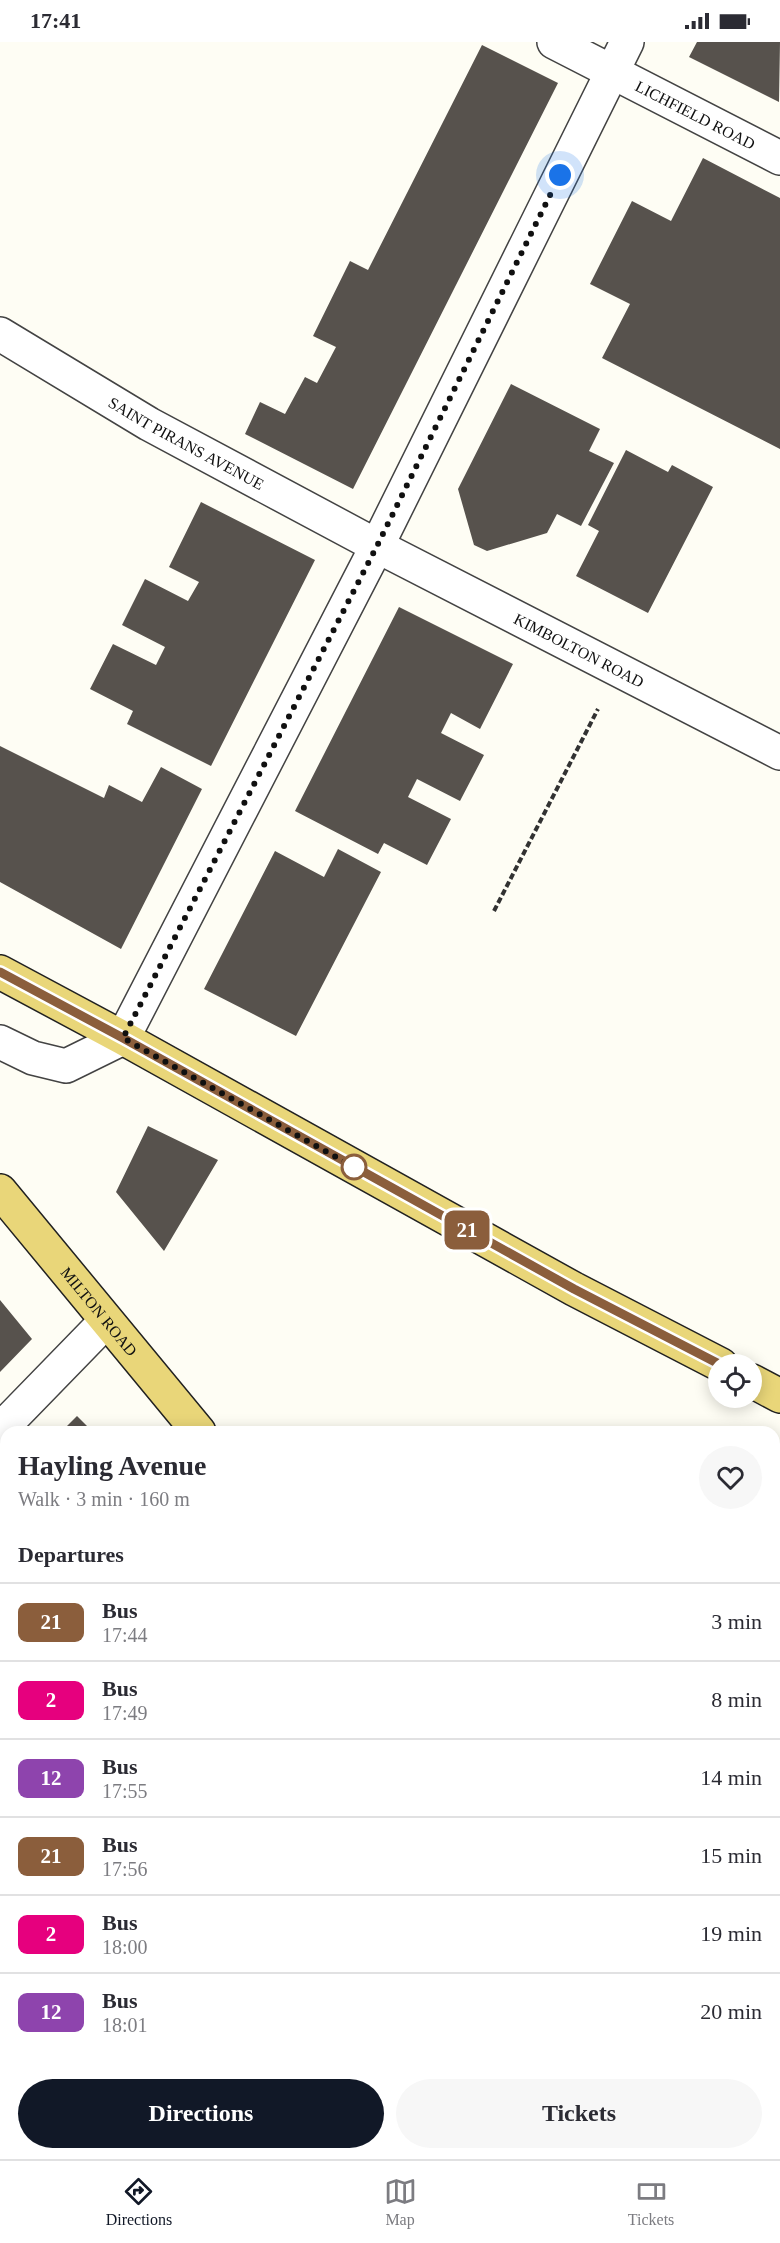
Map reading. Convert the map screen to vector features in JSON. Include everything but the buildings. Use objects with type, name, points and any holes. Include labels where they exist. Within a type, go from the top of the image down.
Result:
[{"type":"main road","points":[[2,977],[123,1038],[574,1289],[708,1358]]},
{"type":"main road","name":"MILTON ROAD","points":[[0,1191],[194,1426]]},
{"type":"main road","points":[[762,1386],[780,1396]]},
{"type":"street","name":"LICHFIELD ROAD","points":[[554,42],[780,158]]},
{"type":"street","points":[[0,1042],[33,1058],[66,1066],[123,1038],[377,546],[627,42]]},
{"type":"street","name":"SAINT PIRANS AVENUE","points":[[0,334],[149,423],[377,546]]},
{"type":"street","name":"KIMBOLTON ROAD","points":[[377,546],[780,753]]},
{"type":"street","points":[[4,1426],[106,1321]]},
{"type":"path","points":[[494,911],[618,670]]},
{"type":"bus line","name":"21","points":[[0,972],[574,1289],[708,1358]]},
{"type":"route","points":[[354,1167],[123,1038],[377,546],[560,175]]}]
